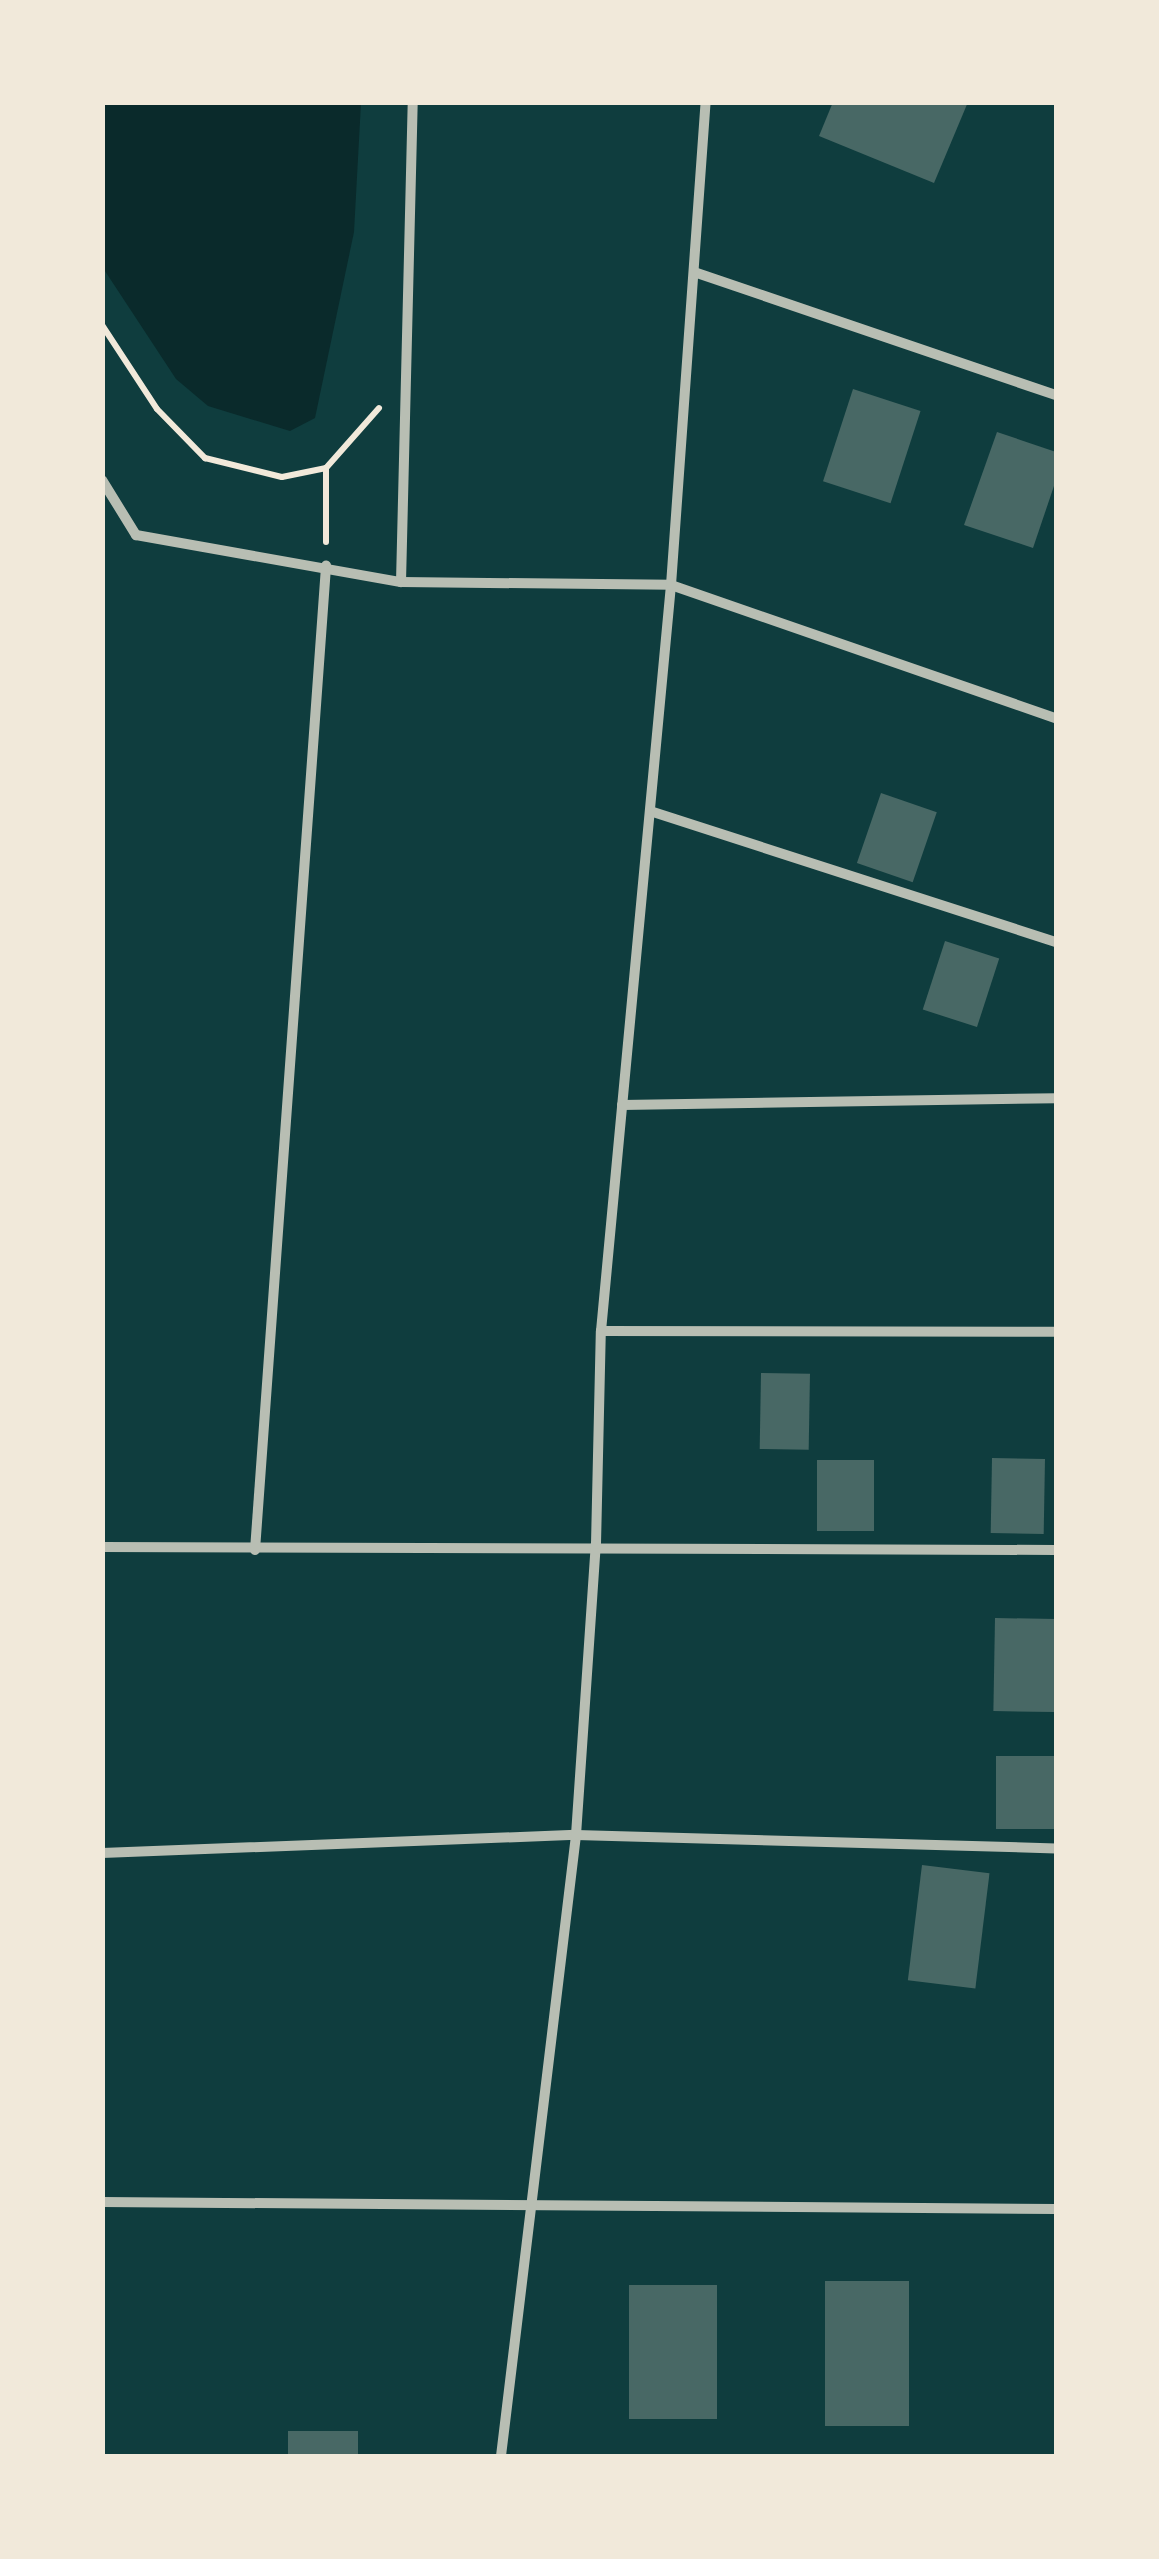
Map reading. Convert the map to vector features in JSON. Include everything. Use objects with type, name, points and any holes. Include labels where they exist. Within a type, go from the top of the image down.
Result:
[{"type":"street","points":[[401,582],[413,102]]},
{"type":"street","points":[[501,2456],[536,2201],[576,1835],[596,1544],[601,1331],[671,584],[706,102]]},
{"type":"street","points":[[694,272],[1056,395]]},
{"type":"street","points":[[102,480],[136,535],[401,582],[671,584],[1056,718]]},
{"type":"street","points":[[256,1550],[326,566]]},
{"type":"street","points":[[650,811],[1056,942]]},
{"type":"street","points":[[622,1105],[1056,1098]]},
{"type":"street","points":[[601,1331],[1056,1332]]},
{"type":"street","points":[[102,1546],[256,1550],[596,1544],[1056,1550]]},
{"type":"street","points":[[102,1853],[576,1835],[1056,1848]]},
{"type":"street","points":[[102,2202],[536,2201],[1056,2209]]},
{"type":"path","points":[[102,325],[156,410],[205,458],[282,478],[326,468],[326,566]]},
{"type":"water","points":[[103,102],[361,103],[354,232],[315,418],[290,431],[208,406],[176,379],[103,268]]},
{"type":"building","points":[[833,102],[968,102],[934,183],[819,136]]},
{"type":"building","points":[[853,389],[921,411],[891,503],[823,481]]},
{"type":"building","points":[[997,432],[1056,452],[1056,480],[1033,548],[964,525]]},
{"type":"building","points":[[881,793],[937,812],[913,882],[857,863]]},
{"type":"building","points":[[945,941],[999,959],[977,1027],[923,1009]]},
{"type":"building","points":[[761,1373],[810,1374],[809,1450],[760,1449]]},
{"type":"building","points":[[992,1458],[1045,1459],[1044,1534],[991,1533]]},
{"type":"building","points":[[817,1460],[874,1460],[874,1531],[817,1531]]},
{"type":"building","points":[[995,1618],[1056,1619],[1054,1712],[993,1711]]},
{"type":"building","points":[[996,1756],[1056,1756],[1056,1829],[996,1829]]},
{"type":"building","points":[[922,1865],[989,1873],[975,1988],[908,1980]]},
{"type":"building","points":[[825,2281],[909,2281],[909,2426],[825,2426]]},
{"type":"building","points":[[629,2285],[717,2285],[717,2419],[629,2419]]},
{"type":"building","points":[[288,2431],[358,2431],[358,2456],[288,2456]]}]
